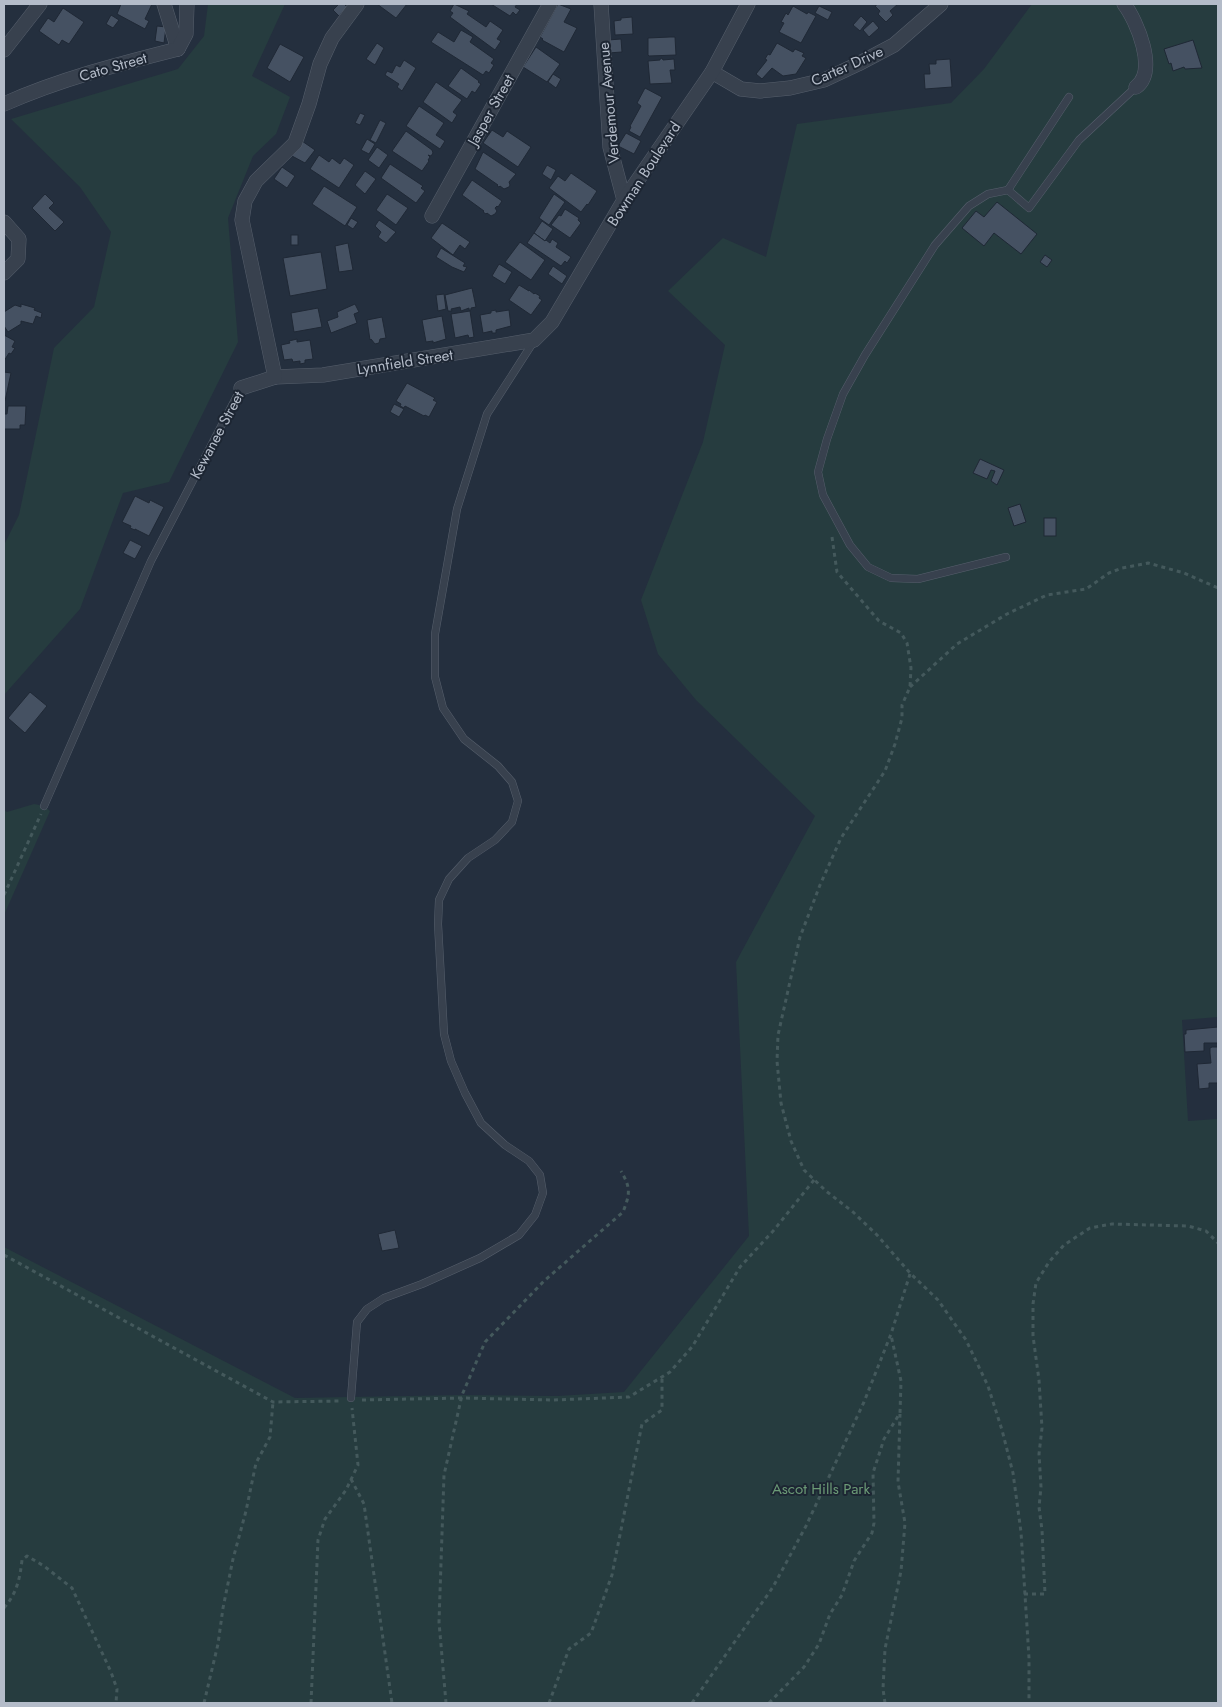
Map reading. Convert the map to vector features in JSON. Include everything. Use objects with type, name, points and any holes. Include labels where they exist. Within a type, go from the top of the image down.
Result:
[{"type":"street","points":[[4,50],[40,4]]},
{"type":"street","points":[[164,4],[178,49]]},
{"type":"street","points":[[178,49],[186,34],[187,4]]},
{"type":"street","points":[[275,377],[242,220],[245,201],[256,181],[295,143],[309,104],[320,64],[332,38],[358,4]]},
{"type":"street","name":"Jasper Street","points":[[432,216],[550,4]]},
{"type":"street","name":"Verdemour Avenue","points":[[601,4],[610,147],[624,200]]},
{"type":"street","name":"Bowman Boulevard","points":[[534,340],[552,322],[624,200],[712,72],[748,4]]},
{"type":"street","name":"Carter Drive","points":[[712,72],[741,89],[760,91],[790,88],[824,80],[894,45],[940,4]]},
{"type":"street","points":[[1124,4],[1131,13],[1141,35],[1144,48],[1143,79],[1136,87]]},
{"type":"street","name":"Cato Street","points":[[4,104],[32,91],[90,72],[178,49]]},
{"type":"street","points":[[4,222],[19,239],[18,259],[4,273]]},
{"type":"street","name":"Lynnfield Street","points":[[275,377],[331,374],[534,340]]},
{"type":"street","name":"Kewanee Street","points":[[241,388],[275,377]]},
{"type":"lane","points":[[1008,190],[1029,208],[1079,140],[1136,87]]},
{"type":"lane","points":[[1006,557],[918,579],[891,578],[868,567],[850,546],[823,495],[818,472],[827,439],[843,394],[865,355],[935,245],[969,206],[988,194],[1008,190],[1069,97]]},
{"type":"lane","points":[[351,1399],[358,1322],[367,1309],[384,1298],[422,1284],[480,1258],[521,1234],[535,1215],[543,1193],[540,1175],[529,1161],[505,1145],[482,1123],[454,1069],[444,1034],[438,924],[439,900],[449,879],[468,858],[495,840],[512,822],[518,801],[512,782],[498,766],[464,738],[442,708],[435,677],[435,634],[457,509],[488,414],[534,340]]},
{"type":"lane","name":"Kewanee Street","points":[[44,806],[151,561],[241,388]]},
{"type":"path","points":[[831,510],[831,531],[837,572],[879,621],[901,633],[907,643],[911,668],[910,688]]},
{"type":"path","points":[[1029,1703],[1029,1658],[1021,1532],[1013,1473],[988,1386],[966,1340],[938,1300],[910,1274],[877,1235],[804,1170],[791,1141],[781,1103],[777,1061],[778,1035],[800,937],[842,838],[884,771],[895,744],[902,718],[902,705],[910,688],[957,644],[1007,614],[1047,595],[1086,589],[1108,573],[1122,568],[1148,562],[1218,588]]},
{"type":"path","points":[[4,895],[44,806]]},
{"type":"path","points":[[446,1703],[439,1622],[444,1475],[461,1398],[485,1342],[544,1281],[623,1212],[629,1197],[629,1184],[621,1172]]},
{"type":"path","points":[[4,1255],[273,1402],[461,1398],[553,1400],[629,1397],[670,1372],[692,1347],[740,1267],[774,1230],[814,1180]]},
{"type":"path","points":[[1024,1594],[1044,1594],[1042,1530],[1039,1507],[1041,1487],[1039,1454],[1042,1428],[1033,1336],[1033,1304],[1036,1282],[1049,1262],[1064,1245],[1090,1228],[1112,1224],[1188,1226],[1206,1231],[1218,1243]]},
{"type":"path","points":[[692,1703],[778,1578],[806,1526],[864,1402],[910,1274]]},
{"type":"path","points":[[885,1703],[883,1689],[885,1649],[901,1571],[905,1523],[898,1482],[901,1381],[890,1334]]},
{"type":"path","points":[[549,1703],[569,1648],[591,1633],[612,1575],[642,1424],[662,1410],[662,1378]]},
{"type":"path","points":[[311,1703],[318,1540],[325,1519],[346,1490],[358,1465],[351,1399]]},
{"type":"path","points":[[204,1703],[218,1644],[233,1559],[256,1463],[270,1437],[273,1402]]},
{"type":"path","points":[[769,1703],[804,1666],[819,1644],[830,1614],[842,1595],[854,1561],[872,1532],[874,1473],[884,1439],[900,1413]]},
{"type":"path","points":[[351,1479],[364,1504],[392,1703]]},
{"type":"path","points":[[4,1608],[12,1599],[17,1588],[22,1560],[27,1556],[44,1566],[72,1588],[111,1672],[117,1690],[116,1703]]},
{"type":"green space","points":[[208,4],[285,4],[252,76],[290,97],[276,134],[253,156],[228,218],[238,342],[169,482],[123,493],[80,609],[4,695],[4,545],[19,515],[54,348],[94,307],[111,232],[80,187],[11,119],[178,69],[204,36]]},
{"type":"green space","name":"Ascot Hills Park","points":[[1032,4],[1218,4],[1218,1017],[1182,1020],[1188,1121],[1218,1119],[1218,1703],[4,1703],[4,1247],[295,1398],[462,1395],[557,1396],[624,1392],[749,1236],[736,962],[815,816],[696,700],[658,654],[641,600],[703,442],[725,345],[668,291],[723,238],[766,257],[797,124],[951,103],[984,69]]},
{"type":"green space","points":[[34,804],[44,806],[50,811],[4,915],[4,810],[7,812]]},
{"type":"building","points":[[121,4],[152,4],[145,19],[149,21],[145,29],[117,14]]},
{"type":"building","points":[[339,4],[344,4],[347,7],[339,16],[333,10]]},
{"type":"building","points":[[377,4],[407,4],[396,18]]},
{"type":"building","points":[[454,4],[469,11],[467,14],[486,27],[490,21],[503,30],[497,39],[501,41],[495,50],[450,17],[453,13],[450,11]]},
{"type":"building","points":[[491,4],[517,4],[515,7],[520,10],[516,15],[513,12],[510,16]]},
{"type":"building","points":[[558,4],[571,9],[564,22],[577,28],[564,52],[540,37]]},
{"type":"building","points":[[878,4],[898,4],[890,11],[893,15],[886,22],[878,14],[880,11],[875,6]]},
{"type":"building","points":[[793,6],[807,14],[808,12],[816,16],[801,43],[779,32],[784,23],[781,22]]},
{"type":"building","points":[[819,6],[832,12],[828,20],[815,13]]},
{"type":"building","points":[[63,8],[84,22],[69,44],[62,40],[59,45],[39,31],[48,18],[54,22]]},
{"type":"building","points":[[111,15],[119,20],[113,28],[106,24]]},
{"type":"building","points":[[861,16],[867,22],[860,31],[853,25]]},
{"type":"building","points":[[632,17],[633,34],[615,35],[614,21]]},
{"type":"building","points":[[873,21],[879,28],[869,37],[863,30]]},
{"type":"building","points":[[157,26],[166,27],[164,43],[155,41]]},
{"type":"building","points":[[461,30],[473,37],[470,42],[494,59],[491,63],[494,65],[489,73],[486,71],[483,75],[431,42],[438,32],[454,42]]},
{"type":"building","points":[[675,37],[676,55],[648,55],[648,38]]},
{"type":"building","points":[[621,39],[622,52],[608,53],[608,40]]},
{"type":"building","points":[[1193,40],[1202,68],[1185,69],[1184,67],[1173,71],[1164,49]]},
{"type":"building","points":[[377,43],[384,48],[375,65],[366,59]]},
{"type":"building","points":[[777,43],[793,52],[795,49],[804,53],[802,56],[806,58],[796,74],[783,76],[772,68],[762,79],[756,74]]},
{"type":"building","points":[[280,44],[304,57],[290,82],[267,68]]},
{"type":"building","points":[[536,47],[560,64],[547,82],[523,67]]},
{"type":"building","points":[[662,58],[663,60],[674,59],[675,70],[670,70],[672,83],[650,84],[648,61],[660,60]]},
{"type":"building","points":[[950,59],[952,87],[925,89],[924,74],[930,74],[929,64],[936,64],[936,60]]},
{"type":"building","points":[[404,60],[416,68],[402,91],[397,87],[399,84],[385,75],[387,71],[392,73],[396,65],[400,67]]},
{"type":"building","points":[[461,68],[481,84],[475,93],[472,91],[467,99],[448,86]]},
{"type":"building","points":[[553,74],[561,79],[556,88],[548,82]]},
{"type":"building","points":[[436,82],[462,100],[453,112],[457,115],[452,123],[423,102]]},
{"type":"building","points":[[645,88],[662,97],[640,137],[629,131],[641,106],[637,103]]},
{"type":"building","points":[[419,106],[444,123],[436,135],[445,141],[440,149],[406,126]]},
{"type":"building","points":[[360,113],[365,115],[360,125],[355,123]]},
{"type":"building","points":[[380,120],[386,123],[376,143],[370,140]]},
{"type":"building","points":[[492,130],[503,137],[507,131],[531,147],[518,167],[483,143]]},
{"type":"building","points":[[406,131],[432,150],[433,153],[431,156],[428,155],[430,157],[429,161],[422,171],[392,151]]},
{"type":"building","points":[[626,133],[641,141],[634,154],[618,146]]},
{"type":"building","points":[[367,139],[375,144],[369,154],[361,150]]},
{"type":"building","points":[[302,141],[315,150],[305,163],[292,156]]},
{"type":"building","points":[[377,147],[388,155],[379,168],[368,160]]},
{"type":"building","points":[[483,152],[516,174],[509,182],[509,187],[504,189],[497,186],[475,169]]},
{"type":"building","points":[[319,155],[329,162],[332,158],[340,164],[344,158],[354,165],[339,188],[310,169]]},
{"type":"building","points":[[390,164],[423,186],[421,188],[425,191],[416,203],[381,178]]},
{"type":"building","points":[[547,165],[556,170],[551,180],[542,174]]},
{"type":"building","points":[[282,167],[295,176],[287,188],[274,179]]},
{"type":"building","points":[[365,171],[376,179],[365,194],[355,185]]},
{"type":"building","points":[[571,173],[597,191],[581,212],[549,188],[558,176],[565,181]]},
{"type":"building","points":[[472,180],[502,201],[495,208],[497,211],[495,214],[491,216],[486,214],[462,195]]},
{"type":"building","points":[[324,186],[357,207],[345,226],[312,204]]},
{"type":"building","points":[[45,194],[54,203],[49,208],[64,222],[55,231],[32,208]]},
{"type":"building","points":[[387,194],[408,208],[396,225],[376,210]]},
{"type":"building","points":[[554,194],[565,202],[549,225],[539,218]]},
{"type":"building","points":[[997,202],[1037,234],[1021,254],[994,233],[984,246],[962,228],[976,211],[984,217]]},
{"type":"building","points":[[565,209],[579,218],[578,220],[581,223],[570,238],[551,225],[559,215],[561,216]]},
{"type":"building","points":[[351,218],[358,222],[353,229],[347,225]]},
{"type":"building","points":[[379,220],[396,232],[386,243],[378,237],[381,232],[375,226]]},
{"type":"building","points":[[542,221],[553,229],[545,241],[534,233]]},
{"type":"building","points":[[442,223],[470,242],[465,249],[460,245],[453,255],[431,238]]},
{"type":"building","points":[[534,233],[545,241],[550,243],[552,239],[558,243],[556,247],[571,257],[567,263],[565,261],[561,266],[527,243]]},
{"type":"building","points":[[291,235],[298,235],[298,245],[291,245]]},
{"type":"building","points":[[520,242],[545,260],[531,280],[505,262]]},
{"type":"building","points":[[348,243],[353,270],[339,272],[335,246]]},
{"type":"building","points":[[441,248],[465,263],[463,266],[467,267],[464,272],[436,257]]},
{"type":"building","points":[[321,252],[327,289],[290,296],[283,258]]},
{"type":"building","points":[[1045,255],[1052,260],[1047,267],[1040,262]]},
{"type":"building","points":[[499,264],[512,272],[505,284],[492,276]]},
{"type":"building","points":[[553,266],[567,276],[562,284],[548,274]]},
{"type":"building","points":[[519,285],[540,296],[539,298],[542,300],[531,315],[509,300]]},
{"type":"building","points":[[472,288],[476,307],[471,308],[471,310],[469,308],[461,311],[460,307],[448,311],[445,295]]},
{"type":"building","points":[[444,294],[446,309],[438,311],[436,295]]},
{"type":"building","points":[[21,304],[35,308],[34,310],[42,313],[41,318],[36,316],[33,324],[21,321],[21,324],[8,332],[4,326],[4,312],[15,305],[21,307]]},
{"type":"building","points":[[355,304],[359,312],[354,314],[357,323],[331,333],[327,321],[338,317],[337,312]]},
{"type":"building","points":[[318,308],[322,327],[294,332],[291,313]]},
{"type":"building","points":[[496,310],[496,312],[509,310],[511,326],[496,330],[496,333],[492,333],[492,331],[483,333],[480,315]]},
{"type":"building","points":[[470,311],[474,337],[469,338],[468,335],[455,338],[451,314]]},
{"type":"building","points":[[442,316],[446,339],[433,343],[433,341],[426,342],[422,320]]},
{"type":"building","points":[[382,317],[386,338],[380,339],[379,343],[375,344],[370,340],[367,320]]},
{"type":"building","points":[[4,335],[15,341],[12,347],[15,348],[4,361]]},
{"type":"building","points":[[297,339],[297,342],[310,340],[313,359],[305,360],[305,363],[300,364],[300,361],[293,362],[292,359],[284,360],[281,345]]},
{"type":"building","points":[[4,372],[11,373],[5,401],[4,401]]},
{"type":"building","points":[[407,383],[435,398],[433,400],[437,402],[429,417],[405,406],[404,408],[396,401]]},
{"type":"building","points":[[394,404],[404,409],[399,417],[390,412]]},
{"type":"building","points":[[8,406],[26,406],[25,425],[20,425],[20,429],[4,429],[4,414],[7,414]]},
{"type":"building","points":[[980,459],[1004,470],[997,485],[991,481],[995,471],[991,470],[987,479],[973,473]]},
{"type":"building","points":[[135,496],[149,503],[150,500],[164,507],[149,536],[130,528],[131,526],[122,522]]},
{"type":"building","points":[[1020,504],[1026,522],[1014,526],[1008,508]]},
{"type":"building","points":[[1044,518],[1056,518],[1056,536],[1044,536]]},
{"type":"building","points":[[130,540],[142,546],[135,559],[123,553]]},
{"type":"building","points":[[30,692],[47,706],[25,733],[8,718]]},
{"type":"building","points":[[1218,1027],[1218,1043],[1204,1043],[1204,1051],[1185,1052],[1184,1034],[1186,1034],[1186,1030]]},
{"type":"building","points":[[1218,1047],[1218,1083],[1209,1083],[1209,1088],[1199,1089],[1197,1064],[1211,1063],[1210,1048]]},
{"type":"building","points":[[395,1230],[399,1248],[382,1251],[378,1234]]}]
